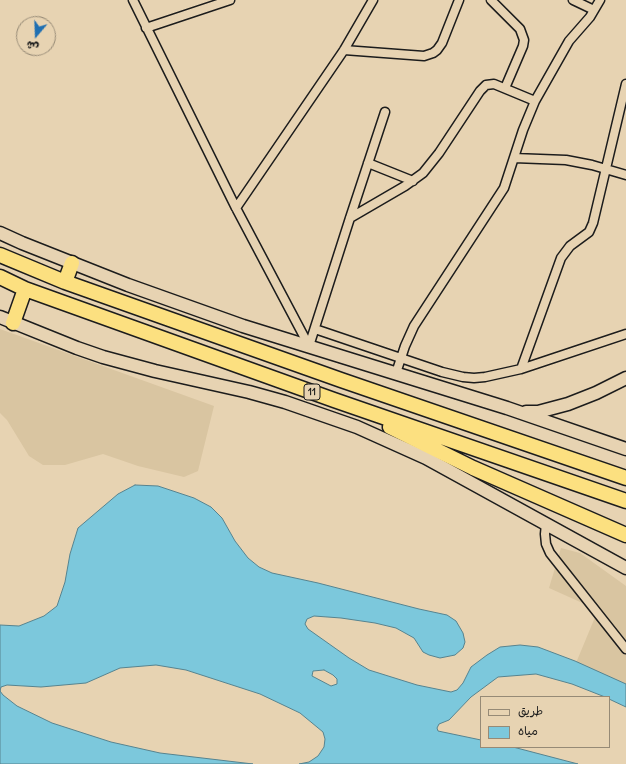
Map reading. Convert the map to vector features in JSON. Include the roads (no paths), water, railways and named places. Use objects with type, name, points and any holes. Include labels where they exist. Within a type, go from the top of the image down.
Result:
[{"type":"highway","name":"11","points":[[0,255],[65,282],[341,380],[626,478]]},
{"type":"highway","points":[[65,282],[72,263]]},
{"type":"highway","name":"11","points":[[0,277],[25,288],[334,400],[626,501]]},
{"type":"highway","points":[[13,323],[25,288]]},
{"type":"highway","points":[[341,380],[334,400],[473,468],[626,535]]},
{"type":"main road","points":[[0,233],[72,263],[185,306],[243,326],[507,408],[626,449]]},
{"type":"main road","points":[[0,317],[77,348],[129,365],[249,392],[285,402],[343,422],[426,458],[626,568]]},
{"type":"main road","points":[[507,408],[524,412],[538,412],[553,409],[582,399],[626,378]]},
{"type":"street","points":[[133,0],[236,208],[310,346]]},
{"type":"street","points":[[236,208],[344,50],[373,0]]},
{"type":"street","points":[[344,50],[424,56],[433,53],[442,43],[459,0]]},
{"type":"street","points":[[490,0],[520,29],[524,40],[523,46],[505,88]]},
{"type":"street","points":[[573,0],[594,10]]},
{"type":"street","points":[[396,373],[414,326],[504,188],[535,101],[569,41],[594,10],[600,0]]},
{"type":"street","points":[[146,28],[225,1]]},
{"type":"street","points":[[350,218],[413,181],[431,164],[482,87],[490,83],[494,84],[535,101]]},
{"type":"street","points":[[521,369],[561,258],[570,246],[589,232],[594,223],[626,84]]},
{"type":"street","points":[[310,346],[385,112]]},
{"type":"street","points":[[514,158],[566,160],[626,175]]},
{"type":"street","points":[[368,163],[413,181]]},
{"type":"street","points":[[315,329],[442,372],[463,377],[485,377],[521,369],[626,334]]},
{"type":"street","points":[[546,524],[546,544],[550,553],[626,649]]},
{"type":"water","points":[[135,485],[158,486],[194,498],[211,507],[222,518],[235,541],[248,558],[259,567],[272,573],[447,615],[456,621],[463,633],[465,642],[463,648],[455,655],[440,658],[423,652],[414,638],[396,628],[341,618],[314,616],[307,619],[305,624],[308,629],[369,670],[417,685],[451,692],[457,690],[463,683],[471,667],[500,647],[520,645],[538,647],[575,661],[626,684],[626,707],[610,699],[610,696],[602,696],[572,684],[536,674],[498,677],[471,697],[449,720],[439,724],[437,728],[438,731],[480,740],[480,748],[517,748],[578,764],[299,764],[309,762],[318,756],[324,747],[325,739],[323,732],[300,713],[260,694],[186,670],[156,665],[120,668],[86,683],[41,687],[7,685],[1,687],[0,691],[0,625],[19,626],[44,616],[57,606],[65,582],[70,554],[78,528],[118,494]],"holes":[[[324,670],[337,679],[337,684],[331,686],[312,676],[313,671]]]},
{"type":"water","points":[[0,691],[17,706],[52,723],[111,742],[160,753],[253,764],[0,764]]}]
